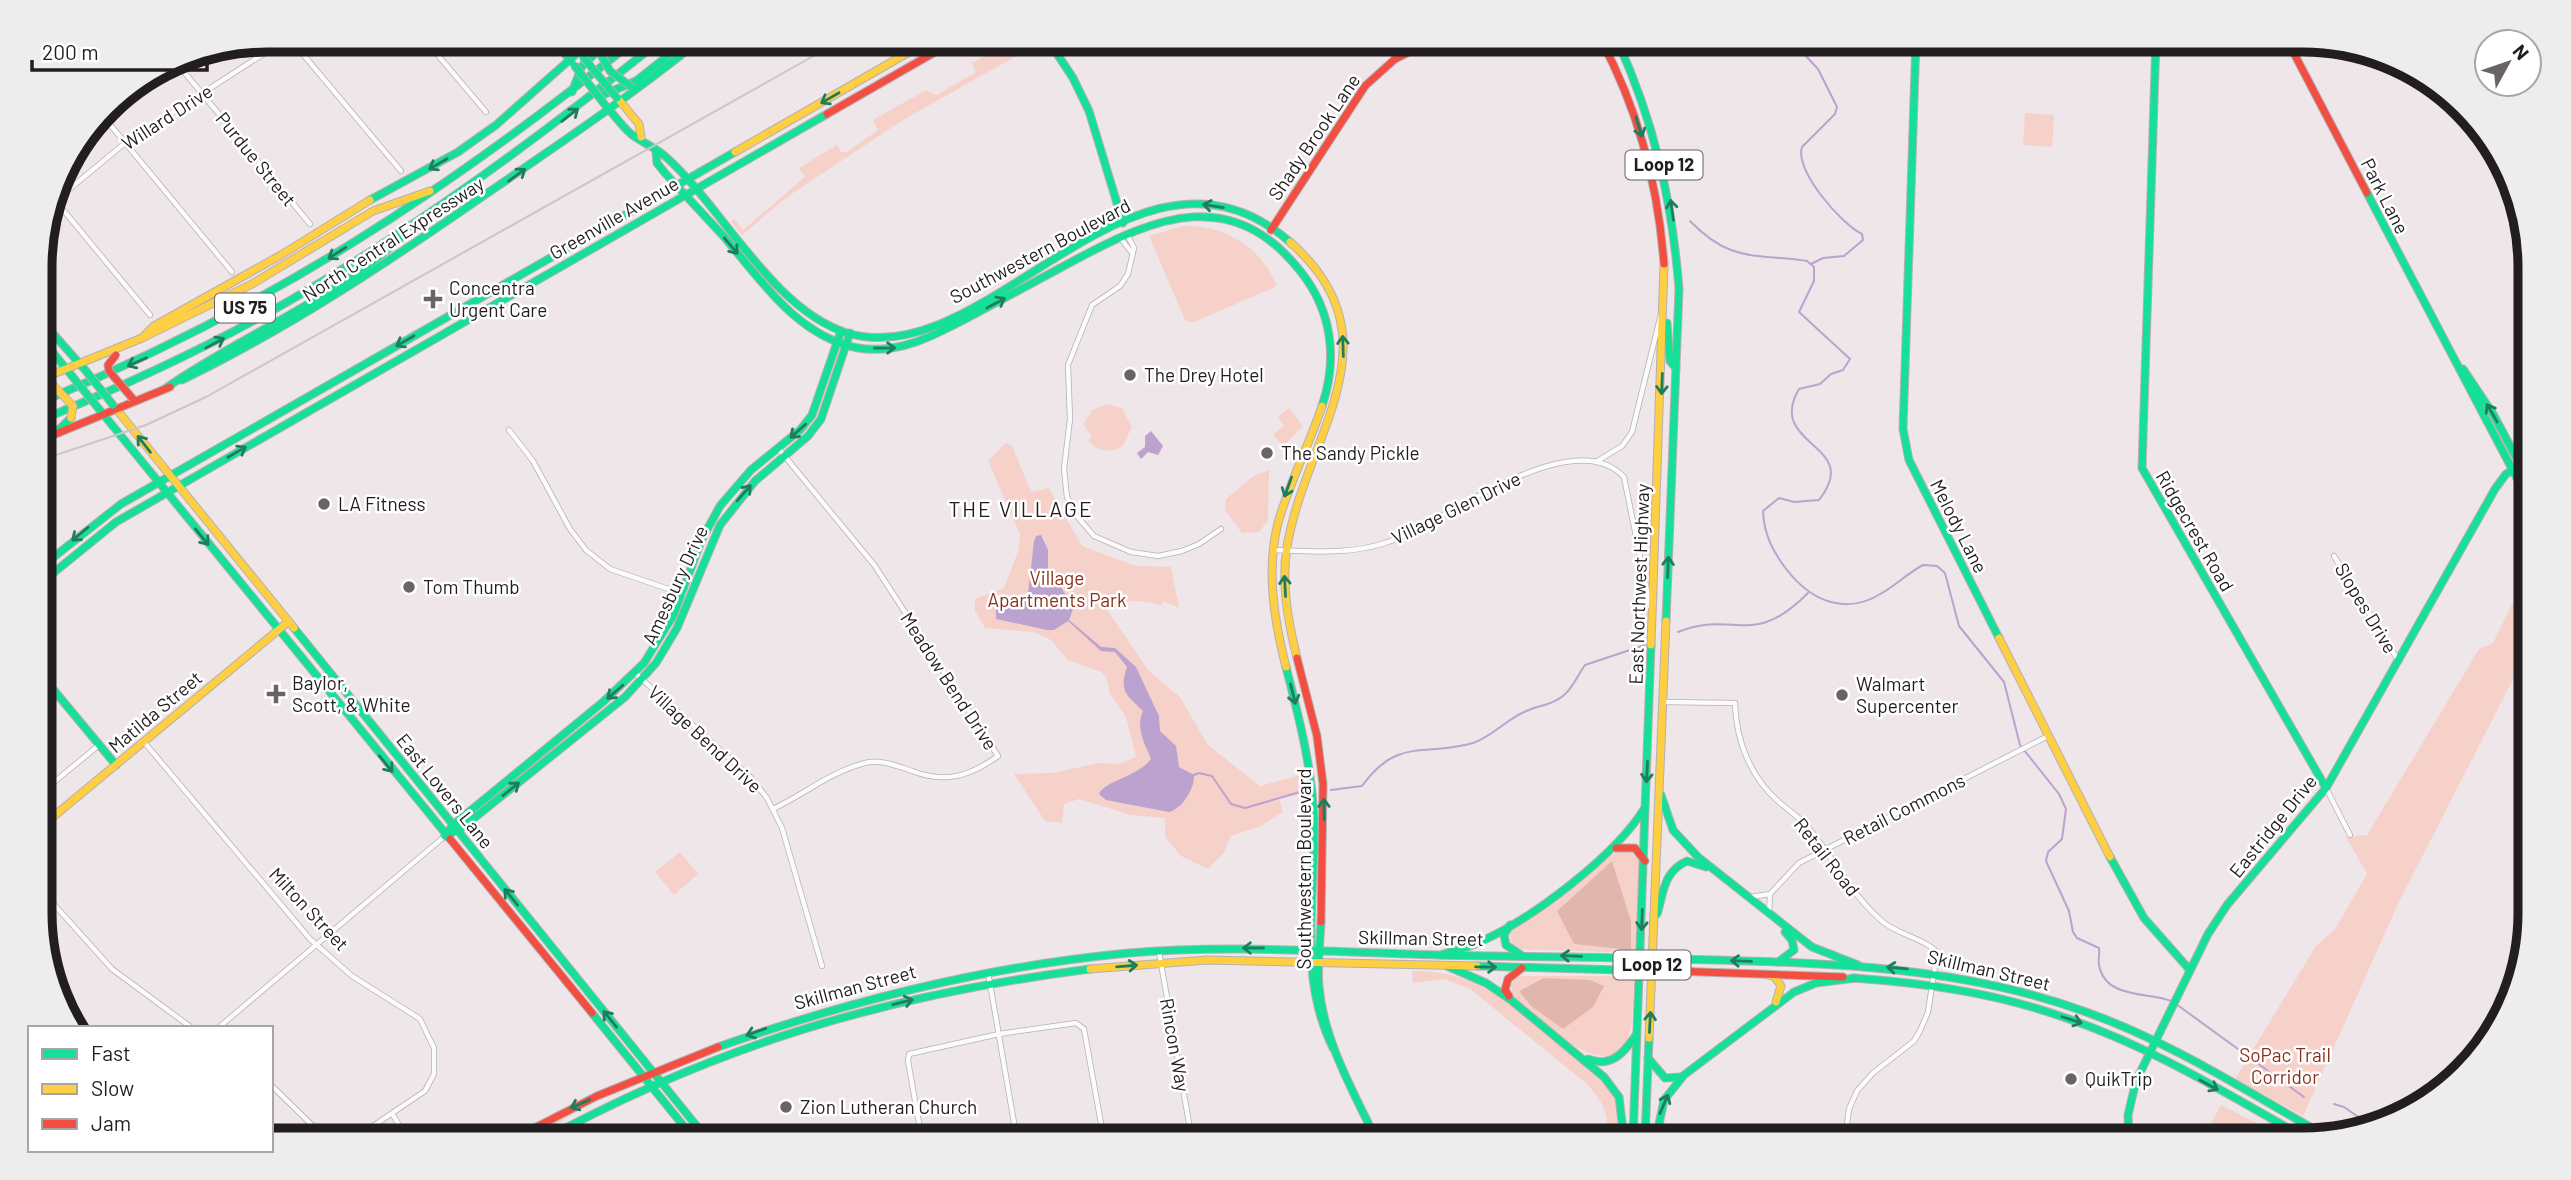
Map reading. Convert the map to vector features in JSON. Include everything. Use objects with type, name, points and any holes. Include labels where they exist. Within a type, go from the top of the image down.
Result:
[{"type":"main road","name":"Southwestern Boulevard","points":[[563,52],[633,136],[641,137]]},
{"type":"main road","points":[[572,92],[582,66],[597,52]]},
{"type":"main road","points":[[598,52],[623,84],[636,88]]},
{"type":"main road","name":"North Central Expressway","points":[[53,397],[130,365],[226,318],[318,265],[435,190],[572,92],[620,52]]},
{"type":"main road","name":"North Central Expressway","points":[[53,415],[174,364],[250,325],[486,178],[588,101],[647,52]]},
{"type":"main road","points":[[588,101],[636,81],[673,52]]},
{"type":"main road","name":"North Central Expressway","points":[[53,436],[101,412],[145,398],[166,388],[260,342],[335,298],[685,52]]},
{"type":"main road","name":"Greenville Avenue","points":[[53,557],[108,512],[909,52]]},
{"type":"main road","name":"Greenville Avenue","points":[[53,573],[113,524],[165,492],[935,52]]},
{"type":"main road","points":[[1054,52],[1067,67],[1089,111],[1126,232]]},
{"type":"main road","name":"Shady Brook Lane","points":[[1265,237],[1370,80],[1395,59],[1409,52]]},
{"type":"main road","name":"East Northwest Highway","points":[[1607,52],[1637,120],[1654,184],[1662,238],[1665,303],[1634,1127]]},
{"type":"main road","name":"East Northwest Highway","points":[[1623,52],[1661,150],[1672,202],[1679,289],[1645,1127]]},
{"type":"main road","name":"Melody Lane","points":[[1916,52],[1904,441],[1913,470],[2134,902],[2189,969]]},
{"type":"main road","name":"Ridgecrest Road","points":[[2157,52],[2142,468],[2326,788]]},
{"type":"main road","name":"Park Lane","points":[[2293,52],[2518,481]]},
{"type":"main road","name":"Southwestern Boulevard","points":[[581,54],[639,124],[641,137],[656,153],[666,158],[794,303],[806,313],[841,331],[888,337],[942,320],[1123,222],[1178,204],[1200,204],[1240,212],[1272,228],[1300,251],[1323,280],[1339,314],[1344,349],[1342,379],[1296,503],[1286,550],[1284,582],[1290,628],[1321,762],[1324,845],[1315,961],[1320,993],[1338,1056],[1371,1127]]},
{"type":"main road","name":"North Central Expressway","points":[[53,375],[142,338],[154,327],[281,256],[355,208],[458,152],[496,125],[581,54]]},
{"type":"main road","points":[[1613,64],[1626,58]]},
{"type":"main road","points":[[858,82],[865,93]]},
{"type":"main road","points":[[776,129],[782,140]]},
{"type":"main road","name":"Southwestern Boulevard","points":[[656,153],[657,163],[791,315],[812,330],[848,344],[900,347],[923,341],[1126,232],[1153,221],[1187,215],[1230,221],[1265,237],[1296,265],[1316,293],[1326,319],[1331,349],[1322,409],[1285,495],[1273,550],[1273,597],[1278,638],[1309,764],[1316,951]]},
{"type":"main road","points":[[142,338],[184,320],[275,271],[364,215],[403,195],[435,190]]},
{"type":"main road","points":[[705,216],[712,209]]},
{"type":"main road","points":[[166,388],[193,367],[345,283],[386,255],[414,224]]},
{"type":"main road","points":[[590,235],[596,246]]},
{"type":"main road","points":[[1062,254],[1067,264]]},
{"type":"main road","points":[[519,276],[525,287]]},
{"type":"main road","points":[[1665,316],[1670,332],[1670,361],[1676,368]]},
{"type":"main road","points":[[942,320],[946,330]]},
{"type":"main road","points":[[434,324],[441,335]]},
{"type":"main road","name":"Amesbury Drive","points":[[455,828],[635,673],[659,641],[682,593],[698,546],[718,510],[742,479],[800,430],[812,415],[841,331]]},
{"type":"main road","name":"Amesbury Drive","points":[[445,836],[552,757],[643,680],[668,646],[711,542],[726,517],[754,481],[808,436],[821,419],[850,333]]},
{"type":"main road","name":"East Lovers Lane","points":[[53,334],[698,1128]]},
{"type":"main road","points":[[121,348],[108,365],[109,372],[133,399],[145,398]]},
{"type":"main road","name":"East Lovers Lane","points":[[53,353],[685,1128]]},
{"type":"main road","name":"Park Lane","points":[[2459,365],[2474,383],[2518,461]]},
{"type":"main road","points":[[53,385],[73,407],[71,418],[53,434]]},
{"type":"main road","name":"Eastridge Drive","points":[[2130,1127],[2132,1093],[2149,1052],[2184,977],[2221,914],[2326,788],[2495,489],[2518,466]]},
{"type":"main road","points":[[718,510],[726,517]]},
{"type":"main road","name":"Matilda Street","points":[[53,817],[288,622]]},
{"type":"main road","points":[[1652,667],[1656,674],[1655,696],[1657,701],[1663,702]]},
{"type":"main road","points":[[53,689],[116,765]]},
{"type":"main road","points":[[361,733],[371,724]]},
{"type":"main road","points":[[545,749],[552,757]]},
{"type":"main road","points":[[1309,764],[1321,762]]},
{"type":"main road","points":[[1659,791],[1673,830],[1679,838],[1769,915],[1812,947],[1858,965]]},
{"type":"main road","points":[[1441,955],[1485,940],[1517,920],[1615,848],[1638,823],[1646,804]]},
{"type":"main road","points":[[1314,844],[1324,845]]},
{"type":"main road","points":[[1615,848],[1630,846],[1645,861]]},
{"type":"main road","points":[[1654,925],[1664,876],[1679,864],[1693,862],[1703,865],[1792,940],[1793,952],[1778,962]]},
{"type":"main road","points":[[1517,920],[1507,929],[1504,940],[1509,950],[1521,955]]},
{"type":"main road","points":[[539,952],[549,943]]},
{"type":"main road","name":"Skillman Street","points":[[532,1128],[557,1114],[708,1049],[834,1007],[988,971],[1159,951],[1250,948],[1778,962],[1936,972],[2028,993],[2084,1011],[2154,1041],[2310,1127]]},
{"type":"main road","points":[[1405,954],[1406,965]]},
{"type":"main road","name":"Skillman Street","points":[[566,1128],[649,1085],[755,1045],[837,1018],[990,983],[1160,963],[1315,961],[1765,974],[1933,985],[2025,1005],[2095,1028],[2149,1052],[2285,1127]]},
{"type":"main road","points":[[1447,966],[1486,983],[1576,1052],[1613,1086],[1622,1110],[1623,1127]]},
{"type":"main road","points":[[1511,1000],[1505,989],[1506,983],[1522,968]]},
{"type":"main road","points":[[1765,974],[1775,977],[1781,986],[1780,996],[1773,1006]]},
{"type":"main road","points":[[1648,1057],[1656,1073],[1665,1079],[1675,1080],[1773,1006],[1811,985],[1856,978]]},
{"type":"main road","points":[[2025,1005],[2028,993]]},
{"type":"main road","points":[[834,1007],[837,1018]]},
{"type":"main road","points":[[1576,1052],[1594,1063],[1610,1062],[1628,1049],[1638,1031]]},
{"type":"main road","points":[[1658,1127],[1664,1100],[1684,1075]]},
{"type":"street","name":"Willard Drive","points":[[67,191],[125,143],[267,52]]},
{"type":"street","points":[[301,52],[401,171]]},
{"type":"street","points":[[435,52],[486,112]]},
{"type":"street","name":"Purdue Street","points":[[183,70],[310,224]]},
{"type":"street","points":[[109,123],[232,272]]},
{"type":"street","points":[[61,208],[150,316]]},
{"type":"street","points":[[1126,232],[1134,248],[1128,274],[1120,286],[1092,305],[1071,354],[1068,374],[1070,419],[1064,469],[1067,497],[1075,514],[1094,536],[1131,552],[1158,556],[1182,551],[1221,529]]},
{"type":"street","points":[[1596,463],[1622,446],[1632,432],[1665,303]]},
{"type":"street","points":[[509,430],[533,461],[570,529],[586,550],[610,569],[690,596]]},
{"type":"street","name":"Meadow Bend Drive","points":[[773,809],[850,768],[866,763],[893,764],[931,777],[956,778],[980,768],[998,756],[875,566],[778,448]]},
{"type":"street","name":"Village Glen Drive","points":[[1273,550],[1336,552],[1381,545],[1515,478],[1551,465],[1586,460],[1596,463]]},
{"type":"street","points":[[1596,463],[1617,470],[1628,486],[1654,624]]},
{"type":"street","name":"Slopes Drive","points":[[2334,556],[2398,660]]},
{"type":"street","name":"Village Bend Drive","points":[[635,673],[750,777],[773,809],[782,828],[822,966]]},
{"type":"street","name":"Retail Road","points":[[1663,702],[1735,703],[1739,736],[1757,776],[1777,800],[1807,825],[1859,899],[1882,921],[1906,937],[1934,947],[1938,958],[1936,972]]},
{"type":"street","name":"Retail Commons","points":[[1770,894],[1790,870],[1824,850],[2048,736]]},
{"type":"street","name":"Milton Street","points":[[144,741],[315,943],[352,976],[412,1012],[428,1030],[435,1054],[432,1082],[419,1097],[393,1115]]},
{"type":"street","points":[[53,784],[99,744]]},
{"type":"street","name":"Ridgecrest Road","points":[[2326,788],[2350,835]]},
{"type":"street","name":"Amesbury Drive","points":[[220,1026],[315,943],[445,836]]},
{"type":"street","points":[[1745,895],[1759,898],[1770,894],[1769,915]]},
{"type":"street","points":[[53,904],[106,964],[189,1026]]},
{"type":"street","name":"Rincon Way","points":[[1159,951],[1190,1128]]},
{"type":"street","points":[[988,971],[1015,1128]]},
{"type":"street","points":[[1847,1127],[1849,1109],[1857,1091],[1873,1073],[1914,1041],[1925,1021],[1936,972]]},
{"type":"street","points":[[920,1128],[909,1054],[999,1034],[1082,1024],[1102,1128]]},
{"type":"street","points":[[273,1087],[315,1128]]},
{"type":"street","points":[[369,1128],[393,1115],[401,1128]]},
{"type":"green space","points":[[992,52],[1023,52],[903,120],[787,197],[742,235],[731,222],[734,219],[743,230],[805,177],[799,168],[837,145],[841,152],[847,152],[878,130],[873,120],[926,90],[936,95],[976,72],[972,63]]},
{"type":"green space","points":[[2025,113],[2054,115],[2052,147],[2023,145]]},
{"type":"green space","points":[[1183,226],[1214,229],[1240,241],[1262,260],[1277,286],[1192,323],[1185,320],[1149,236]]},
{"type":"green space","points":[[1106,404],[1122,408],[1132,427],[1122,447],[1108,451],[1096,447],[1088,440],[1092,438],[1084,424],[1092,410]]},
{"type":"green space","points":[[1289,408],[1303,426],[1283,446],[1273,435],[1284,425],[1278,417]]},
{"type":"green space","name":"Village Apartments Park","points":[[1006,443],[1012,446],[1031,492],[1049,488],[1082,546],[1136,566],[1171,567],[1179,608],[1164,601],[1161,605],[1132,601],[1119,603],[1107,610],[1149,671],[1180,697],[1208,745],[1260,786],[1308,773],[1310,792],[1279,799],[1283,812],[1261,826],[1231,836],[1224,852],[1208,869],[1181,856],[1165,837],[1165,818],[1131,815],[1079,799],[1064,804],[1062,823],[1045,821],[1014,774],[1052,773],[1099,763],[1119,764],[1136,757],[1126,717],[1110,694],[1106,676],[1068,660],[1051,640],[1034,632],[985,628],[975,611],[975,599],[1004,588],[1019,549],[1020,534],[988,461]]},
{"type":"green space","points":[[1269,470],[1268,520],[1259,532],[1242,533],[1225,510],[1226,499],[1252,477]]},
{"type":"green space","name":"SoPac Trail Corridor","points":[[2518,592],[2518,669],[2399,902],[2303,1116],[2235,1079],[2316,946],[2335,929],[2367,874],[2346,837],[2367,835],[2479,649],[2493,643]]},
{"type":"green space","points":[[1631,848],[1639,861],[1636,953],[1519,949],[1512,945],[1509,933],[1514,927],[1619,850]]},
{"type":"green space","points":[[680,852],[698,874],[674,895],[655,872]]},
{"type":"green space","points":[[1412,971],[1441,973],[1469,981],[1495,993],[1519,1009],[1609,1085],[1617,1101],[1620,1127],[1607,1127],[1604,1109],[1587,1084],[1470,989],[1444,979],[1413,983]]},
{"type":"green space","points":[[1519,976],[1634,976],[1632,1018],[1627,1041],[1617,1053],[1603,1056],[1586,1052],[1569,1042],[1512,995],[1511,984]]},
{"type":"green space","points":[[2221,1105],[2264,1127],[2264,1127],[2209,1127]]},
{"type":"green space","points":[[582,1108],[551,1128],[541,1128]]},
{"type":"shaded area","points":[[1151,431],[1163,446],[1158,455],[1148,452],[1141,459],[1137,453],[1145,447],[1145,436]]},
{"type":"shaded area","points":[[1041,535],[1048,550],[1048,568],[1074,607],[1069,620],[1101,647],[1115,648],[1136,667],[1159,716],[1160,731],[1176,746],[1179,767],[1194,775],[1187,797],[1174,810],[1169,812],[1106,800],[1099,794],[1102,789],[1139,770],[1151,759],[1140,730],[1143,711],[1126,693],[1124,676],[1127,667],[1115,652],[1101,651],[1068,621],[1054,630],[1047,630],[996,619],[996,608],[1017,602],[1028,594],[1034,541],[1036,536]]},
{"type":"shaded area","points":[[1612,861],[1631,921],[1631,950],[1574,944],[1557,911]]},
{"type":"shaded area","points":[[1544,978],[1590,980],[1604,986],[1593,1007],[1563,1029],[1531,1006],[1519,991]]},
{"type":"waterway","points":[[1802,52],[1818,69],[1837,107],[1835,114],[1802,147],[1801,157],[1805,169],[1822,196],[1843,220],[1862,234],[1863,240],[1844,256],[1823,258],[1811,264]]},
{"type":"waterway","points":[[1690,221],[1718,244],[1731,250],[1757,256],[1807,261],[1814,267],[1814,281],[1799,312],[1850,359],[1843,370],[1831,374],[1820,384],[1799,389],[1792,408],[1794,423],[1802,435],[1823,455],[1830,467],[1830,481],[1819,500],[1794,502],[1779,498],[1763,511],[1767,535],[1777,557],[1807,590],[1830,602],[1842,604],[1869,600],[1923,565],[1937,566],[1945,573],[1959,626],[2004,682],[2020,745],[2059,794],[2066,809],[2062,839],[2048,852],[2046,861],[2069,911],[2073,932],[2077,938],[2099,948],[2099,965],[2110,984],[2118,989],[2171,1001]]},
{"type":"waterway","points":[[1678,632],[1698,626],[1757,624],[1772,620],[1808,593]]},
{"type":"waterway","points":[[1331,790],[1362,786],[1375,770],[1401,754],[1456,747],[1481,740],[1521,713],[1559,699],[1570,689],[1585,665],[1645,645]]},
{"type":"waterway","points":[[1194,775],[1199,773],[1212,776],[1231,804],[1245,808],[1303,791]]},
{"type":"waterway","points":[[2176,1004],[2304,1097]]},
{"type":"waterway","points":[[2334,1104],[2344,1107],[2361,1119]]},
{"type":"tram line","points":[[53,456],[146,425],[206,397],[821,52]]},
{"type":"traffic: fast","points":[[563,52],[571,61]]},
{"type":"traffic: fast","points":[[370,200],[458,152],[496,125],[578,52]]},
{"type":"traffic: fast","points":[[572,92],[582,66],[597,52]]},
{"type":"traffic: fast","points":[[599,52],[610,71],[633,88]]},
{"type":"traffic: fast","points":[[53,397],[202,328],[352,244],[494,148],[620,52]]},
{"type":"traffic: fast","points":[[53,415],[198,350],[338,272],[480,178],[646,52]]},
{"type":"traffic: fast","points":[[605,94],[636,81],[673,52]]},
{"type":"traffic: fast","points":[[182,380],[263,338],[377,268],[596,118],[684,52]]},
{"type":"traffic: fast","points":[[1056,52],[1073,78],[1089,111],[1123,223]]},
{"type":"traffic: fast","points":[[1622,52],[1641,101],[1659,162],[1672,224],[1679,289],[1666,621]]},
{"type":"traffic: fast","points":[[1916,52],[1903,429],[1909,460],[1999,638]]},
{"type":"traffic: fast","points":[[2156,52],[2142,468],[2326,788]]},
{"type":"traffic: fast","points":[[583,57],[617,98]]},
{"type":"traffic: fast","points":[[574,65],[606,106]]},
{"type":"traffic: fast","points":[[606,106],[631,134],[662,153],[687,178],[750,255],[795,303],[820,321],[847,333],[900,336],[954,318],[1119,223],[1176,205],[1232,209],[1290,242]]},
{"type":"traffic: fast","points":[[53,573],[116,522],[827,114]]},
{"type":"traffic: fast","points":[[53,558],[121,504],[735,152]]},
{"type":"traffic: fast","points":[[656,153],[657,163],[665,173],[783,306],[818,332],[837,342],[858,348],[903,346],[932,336],[1105,244],[1135,231],[1193,217],[1221,218],[1249,227],[1275,245],[1301,272],[1320,303],[1331,353],[1322,406]]},
{"type":"traffic: fast","points":[[2367,193],[2518,480]]},
{"type":"traffic: fast","points":[[166,388],[350,278],[406,233]]},
{"type":"traffic: fast","points":[[1667,323],[1670,361],[1676,368]]},
{"type":"traffic: fast","points":[[445,836],[453,825],[603,702],[644,663],[673,616],[702,539],[720,506],[751,470],[800,430],[812,415],[841,331]]},
{"type":"traffic: fast","points":[[445,836],[463,827],[625,697],[656,663],[677,628],[720,525],[755,481],[808,436],[821,419],[850,333]]},
{"type":"traffic: fast","points":[[53,334],[86,371]]},
{"type":"traffic: fast","points":[[53,353],[72,376]]},
{"type":"traffic: fast","points":[[2463,369],[2493,414],[2518,461]]},
{"type":"traffic: fast","points":[[86,371],[113,405]]},
{"type":"traffic: fast","points":[[72,376],[99,409]]},
{"type":"traffic: fast","points":[[99,409],[450,839]]},
{"type":"traffic: fast","points":[[54,434],[71,418]]},
{"type":"traffic: fast","points":[[2129,1127],[2128,1115],[2136,1081],[2208,934],[2227,905],[2326,788],[2495,489],[2506,474],[2518,467]]},
{"type":"traffic: fast","points":[[294,628],[698,1128]]},
{"type":"traffic: fast","points":[[1633,1127],[1651,645]]},
{"type":"traffic: fast","points":[[1286,667],[1304,743],[1313,800],[1311,936],[1315,993],[1333,1048]]},
{"type":"traffic: fast","points":[[53,689],[116,765]]},
{"type":"traffic: fast","points":[[1661,795],[1673,830],[1698,857],[1812,947],[1858,965]]},
{"type":"traffic: fast","points":[[1441,955],[1482,941],[1548,902],[1614,846],[1644,809]]},
{"type":"traffic: fast","points":[[2110,857],[2144,918],[2189,969]]},
{"type":"traffic: fast","points":[[1657,914],[1666,883],[1673,871],[1687,861],[1706,867]]},
{"type":"traffic: fast","points":[[1321,922],[1318,979],[1322,1007],[1333,1046],[1371,1127]]},
{"type":"traffic: fast","points":[[1510,925],[1504,935],[1506,945],[1521,955]]},
{"type":"traffic: fast","points":[[1778,962],[1794,950],[1792,940],[1785,932]]},
{"type":"traffic: fast","points":[[718,1047],[819,1014],[920,987],[1024,967],[1129,953],[1234,949],[1620,958]]},
{"type":"traffic: fast","points":[[1620,958],[1673,959]]},
{"type":"traffic: fast","points":[[1673,959],[1882,969],[1934,975],[2036,996],[2086,1012],[2148,1038],[2209,1069],[2310,1127]]},
{"type":"traffic: fast","points":[[1447,966],[1486,983],[1511,1000],[1604,1077],[1619,1097],[1623,1127]]},
{"type":"traffic: fast","points":[[1477,966],[1619,970]]},
{"type":"traffic: fast","points":[[567,1128],[676,1076],[741,1050],[808,1028],[944,993],[1090,969]]},
{"type":"traffic: fast","points":[[1853,978],[1960,990],[2012,1001],[2063,1017],[2158,1056],[2286,1127]]},
{"type":"traffic: fast","points":[[1658,1127],[1664,1100],[1684,1075],[1794,992],[1816,983],[1856,978]]},
{"type":"traffic: fast","points":[[2487,1025],[2494,1011]]},
{"type":"traffic: fast","points":[[592,1013],[685,1128]]},
{"type":"traffic: fast","points":[[1588,1059],[1604,1062],[1610,1060],[1627,1048],[1636,1035]]},
{"type":"traffic: fast","points":[[1645,1127],[1649,1038]]},
{"type":"traffic: fast","points":[[1648,1058],[1665,1078],[1681,1077]]},
{"type":"traffic: slow","points":[[735,152],[909,52]]},
{"type":"traffic: slow","points":[[620,101],[639,124],[641,137]]},
{"type":"traffic: slow","points":[[142,338],[252,284],[373,211],[430,191]]},
{"type":"traffic: slow","points":[[53,374],[142,338],[154,326],[281,255],[370,200]]},
{"type":"traffic: slow","points":[[1290,242],[1323,279],[1339,315],[1343,352],[1337,390],[1297,506],[1287,547],[1286,602],[1297,658]]},
{"type":"traffic: slow","points":[[1651,645],[1664,264]]},
{"type":"traffic: slow","points":[[53,385],[73,406],[71,418]]},
{"type":"traffic: slow","points":[[113,405],[294,628]]},
{"type":"traffic: slow","points":[[1286,667],[1273,595],[1274,541],[1288,493],[1322,406]]},
{"type":"traffic: slow","points":[[1649,1038],[1666,621]]},
{"type":"traffic: slow","points":[[53,817],[288,622]]},
{"type":"traffic: slow","points":[[1999,638],[2110,857]]},
{"type":"traffic: slow","points":[[1090,969],[1207,960],[1477,966]]},
{"type":"traffic: slow","points":[[1619,970],[1673,971]]},
{"type":"traffic: slow","points":[[1765,974],[1775,977],[1781,986],[1776,1002]]},
{"type":"traffic: jam","points":[[827,114],[935,52]]},
{"type":"traffic: jam","points":[[1271,230],[1365,86],[1395,59],[1409,52]]},
{"type":"traffic: jam","points":[[1607,52],[1626,94],[1644,149],[1657,205],[1664,264]]},
{"type":"traffic: jam","points":[[2293,52],[2367,193]]},
{"type":"traffic: jam","points":[[116,355],[108,365],[109,371],[133,399]]},
{"type":"traffic: jam","points":[[53,435],[170,387]]},
{"type":"traffic: jam","points":[[1297,658],[1317,736],[1323,784],[1321,922]]},
{"type":"traffic: jam","points":[[450,839],[592,1013]]},
{"type":"traffic: jam","points":[[1616,848],[1635,848],[1645,861]]},
{"type":"traffic: jam","points":[[1509,996],[1505,990],[1508,979],[1522,968]]},
{"type":"traffic: jam","points":[[1673,971],[1843,977]]},
{"type":"traffic: jam","points":[[535,1128],[597,1096],[718,1047]]},
{"type":"place","name":"Concentra Urgent Care","points":[[433,299]]},
{"type":"place","name":"The Drey Hotel","points":[[1130,375]]},
{"type":"place","name":"The Sandy Pickle","points":[[1267,453]]},
{"type":"place","name":"LA Fitness","points":[[324,504]]},
{"type":"place","name":"Tom Thumb","points":[[409,587]]},
{"type":"place","name":"Baylor, Scott, & White","points":[[276,694]]},
{"type":"place","name":"Walmart Supercenter","points":[[1842,695]]},
{"type":"place","name":"QuikTrip","points":[[2071,1079]]},
{"type":"place","name":"Zion Lutheran Church","points":[[786,1107]]},
{"type":"district","name":"THE VILLAGE","points":[[1021,510]]}]
